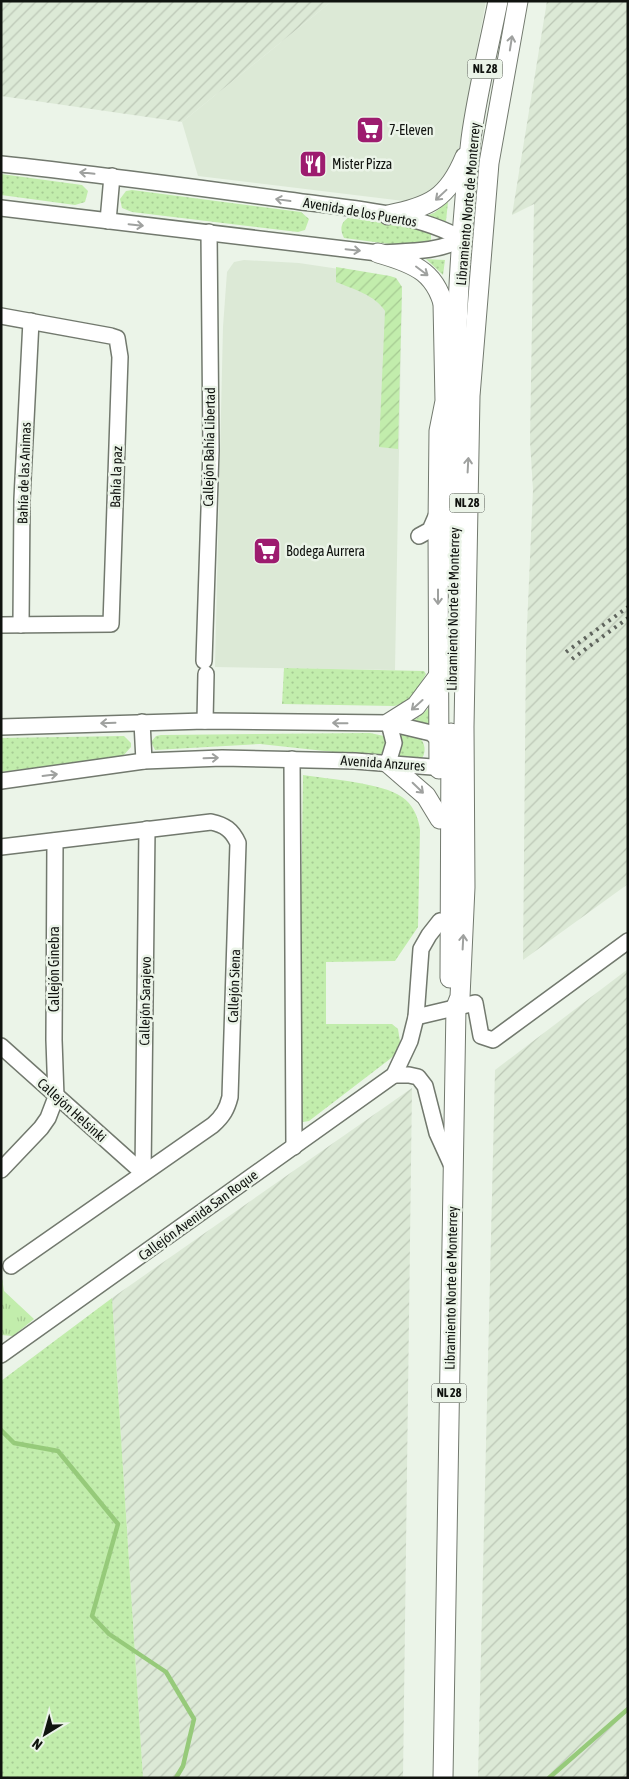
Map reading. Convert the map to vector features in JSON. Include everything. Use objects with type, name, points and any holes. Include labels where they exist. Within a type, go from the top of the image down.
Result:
[{"type":"main road","name":"Libramiento Norte de Monterrey","points":[[462,238],[472,137],[498,1]]},
{"type":"main road","name":"Libramiento Norte de Monterrey","points":[[444,1778],[453,1003],[449,934],[444,744],[460,401],[489,164],[508,66],[518,1]]},
{"type":"main road","points":[[439,468],[460,401],[469,257],[462,238],[470,226],[473,214],[492,105],[508,66]]},
{"type":"main road","points":[[388,215],[418,209],[440,197],[461,168],[472,137]]},
{"type":"main road","points":[[378,253],[405,261],[427,273],[434,282],[443,303],[460,401]]},
{"type":"main road","points":[[443,303],[445,401],[440,431],[437,678],[444,744],[439,764],[440,820],[437,884],[444,979],[453,1003]]},
{"type":"main road","name":"Libramiento Norte de Monterrey","points":[[453,1003],[460,997],[465,887],[466,619],[460,401]]},
{"type":"main road","points":[[444,744],[457,739],[461,652],[466,619]]},
{"type":"main road","points":[[389,723],[416,706],[437,678]]},
{"type":"main road","points":[[444,744],[457,757],[458,873],[465,887]]},
{"type":"main road","points":[[388,763],[426,796],[440,820]]},
{"type":"street","name":"Avenida de los Puertos","points":[[1,164],[112,176],[388,215],[436,227],[462,238]]},
{"type":"street","points":[[108,222],[112,176]]},
{"type":"street","points":[[1,208],[378,253],[427,250],[447,246],[462,238]]},
{"type":"street","name":"Callejón Bahía Libertad","points":[[205,721],[211,450],[210,232]]},
{"type":"street","name":"Bahía la paz","points":[[1,316],[100,333],[117,338],[120,357],[111,624],[1,625]]},
{"type":"street","name":"Bahía de las Animas","points":[[21,625],[22,499],[31,321]]},
{"type":"street","points":[[1,727],[205,721],[389,723],[419,729],[444,744]]},
{"type":"street","points":[[142,722],[144,761]]},
{"type":"street","points":[[388,763],[394,743],[389,723]]},
{"type":"street","name":"Avenida Anzures","points":[[1,781],[144,761],[222,758],[388,763],[419,767],[439,764]]},
{"type":"street","points":[[292,759],[294,1147]]},
{"type":"street","name":"Callejón Siena","points":[[1,847],[211,822],[223,825],[233,832],[238,844],[230,1096],[227,1108],[222,1117],[213,1125],[11,1266]]},
{"type":"street","name":"Callejón Sarajevo","points":[[143,1173],[147,829]]},
{"type":"street","name":"Callejón Ginebra","points":[[55,841],[54,1040],[56,1097]]},
{"type":"street","points":[[440,921],[421,949],[416,1017],[410,1041],[394,1075],[409,1074],[418,1077],[426,1086],[437,1133],[452,1166]]},
{"type":"street","points":[[416,1017],[453,1003],[475,1003],[481,1036],[493,1040],[628,941]]},
{"type":"street","name":"Callejón Helsinki","points":[[1,1046],[143,1173]]},
{"type":"street","name":"Callejón Avenida San Roque","points":[[4,1350],[394,1075]]},
{"type":"street","points":[[1,1170],[41,1128],[48,1118],[56,1097]]},
{"type":"shaded area","points":[[1,1],[332,1],[182,122],[1,96]]},
{"type":"shaded area","points":[[332,1],[486,1],[457,158],[441,188],[412,202],[198,176],[182,122]]},
{"type":"shaded area","points":[[547,1],[628,1],[628,884],[523,960],[526,649],[533,490],[530,441],[534,204],[512,215]]},
{"type":"shaded area","points":[[244,260],[299,263],[386,276],[396,278],[402,287],[395,670],[215,667],[223,327],[227,272],[234,262]]},
{"type":"shaded area","points":[[628,969],[628,1778],[478,1778],[495,1070]]},
{"type":"shaded area","points":[[412,1088],[403,1778],[143,1778],[112,1298]]},
{"type":"green space","points":[[1,174],[82,185],[88,191],[85,202],[75,205],[1,195]]},
{"type":"green space","points":[[132,190],[301,212],[309,219],[305,230],[298,232],[132,212],[122,208],[120,199],[126,191]]},
{"type":"green space","points":[[448,202],[446,221],[437,221],[423,217],[434,213]]},
{"type":"green space","points":[[348,218],[425,228],[431,234],[431,241],[420,248],[344,238],[342,232],[343,222]]},
{"type":"green space","points":[[426,259],[445,260],[443,275]]},
{"type":"green space","points":[[336,267],[390,276],[396,278],[402,287],[398,449],[379,447],[385,311],[381,305],[370,297],[336,282]]},
{"type":"green space","points":[[284,668],[424,671],[426,674],[410,698],[394,706],[282,704]]},
{"type":"green space","points":[[431,706],[432,724],[408,723],[419,717]]},
{"type":"green space","points":[[370,733],[384,736],[387,740],[380,757],[260,744],[155,750],[151,742],[156,736],[161,735]]},
{"type":"green space","points":[[396,733],[412,734],[420,738],[424,744],[424,755],[420,761],[394,759]]},
{"type":"green space","points":[[124,736],[131,743],[131,747],[122,757],[1,772],[1,738]]},
{"type":"green space","points":[[303,775],[369,785],[393,792],[406,800],[412,807],[417,816],[420,830],[418,927],[395,961],[326,962],[326,1024],[392,1024],[398,1029],[401,1048],[390,1059],[309,1121],[303,1122],[298,1118]]},
{"type":"green space","points":[[1,1272],[4,1291],[34,1319],[13,1336],[1,1335]]},
{"type":"green space","points":[[112,1298],[143,1778],[1,1778],[1,1381]]},
{"type":"waterway","points":[[1,1430],[14,1443],[58,1451],[118,1524],[92,1616],[109,1634],[166,1672],[194,1719],[183,1766],[176,1778]]},
{"type":"waterway","points":[[549,1778],[628,1709]]},
{"type":"railway","points":[[566,652],[628,607]]},
{"type":"railway","points":[[572,659],[628,618]]},
{"type":"place","name":"7-Eleven","points":[[370,130]]},
{"type":"place","name":"Mister Pizza","points":[[313,164]]},
{"type":"place","name":"Bodega Aurrera","points":[[267,551]]}]
